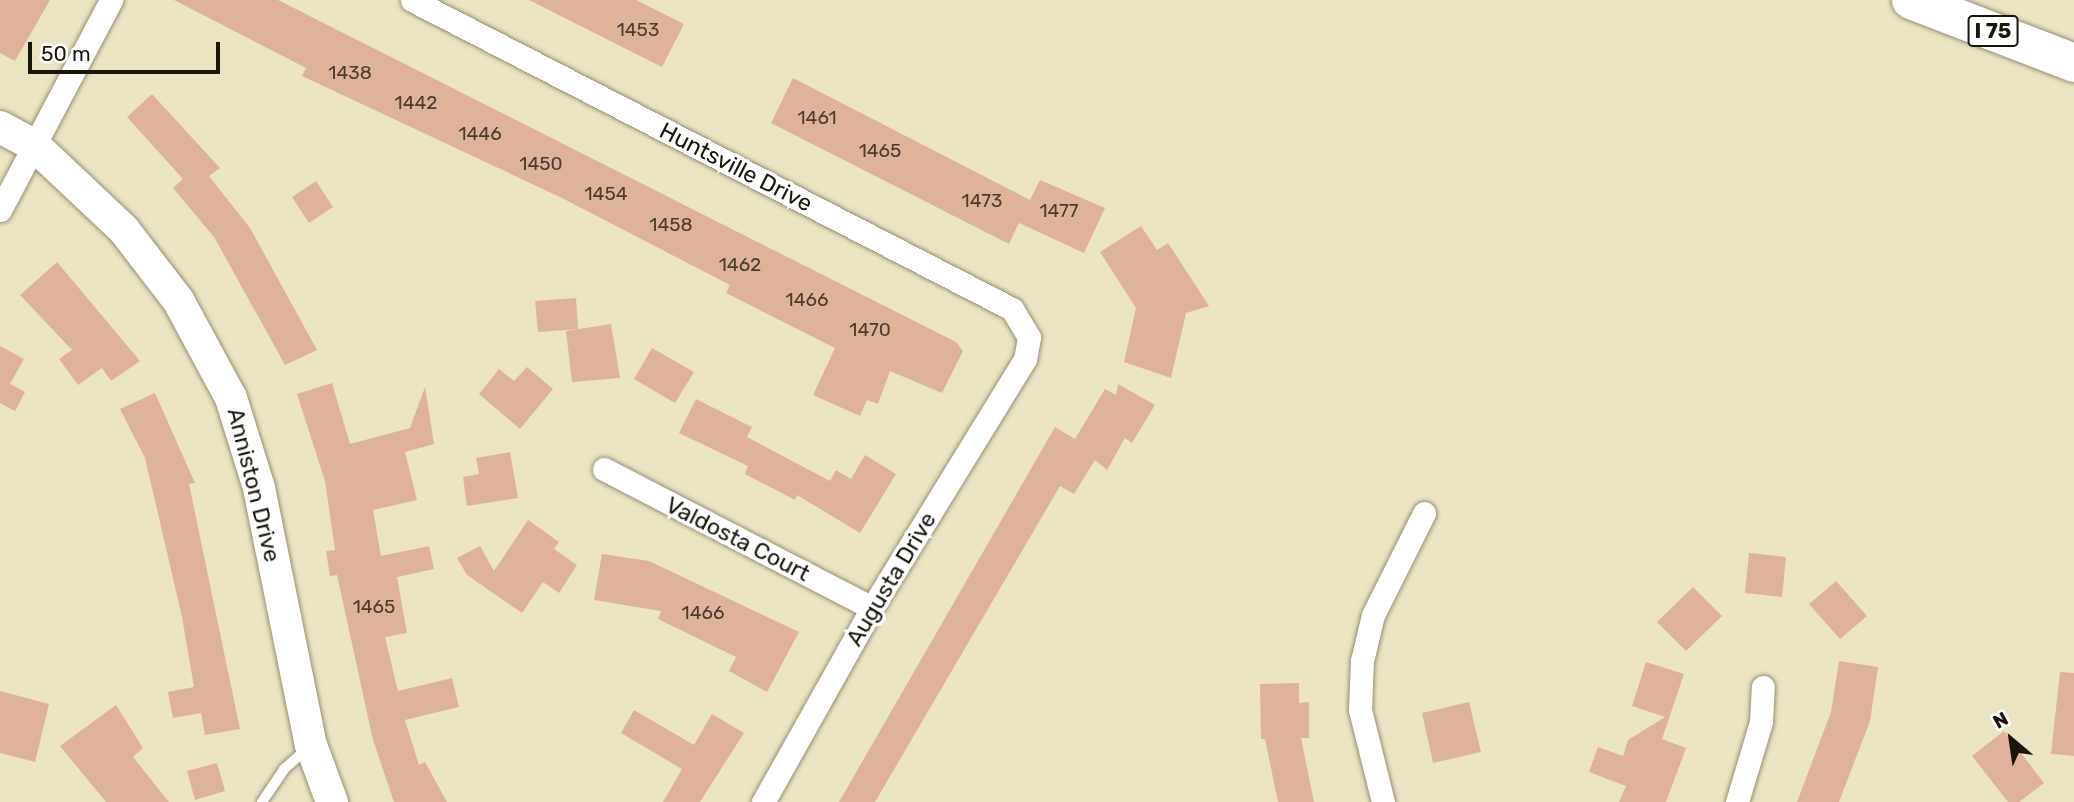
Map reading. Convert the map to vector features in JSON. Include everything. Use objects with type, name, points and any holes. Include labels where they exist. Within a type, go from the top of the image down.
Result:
[{"type":"highway","name":"I 75","points":[[1911,0],[2074,63]]},
{"type":"street","points":[[0,210],[111,0]]},
{"type":"street","name":"Huntsville Drive","points":[[412,0],[1012,309],[1029,337],[1025,359]]},
{"type":"street","name":"Anniston Drive","points":[[0,127],[35,146],[92,196],[153,264],[232,398],[259,488],[311,745],[332,802]]},
{"type":"street","name":"Augusta Drive","points":[[763,802],[872,608],[1025,359]]},
{"type":"street","name":"Valdosta Court","points":[[604,469],[872,608]]},
{"type":"street","points":[[1383,802],[1360,710],[1362,661],[1373,615],[1424,513]]},
{"type":"street","points":[[1737,802],[1761,722],[1763,687]]},
{"type":"lane","points":[[262,802],[284,769],[311,745]]},
{"type":"building","points":[[0,0],[50,0],[15,61],[0,53]]},
{"type":"building","points":[[174,0],[278,0],[956,342],[963,351],[942,393],[890,371],[878,404],[867,400],[860,416],[813,395],[835,348],[726,293],[730,285],[562,198],[302,76],[306,68]]},
{"type":"building","points":[[529,0],[636,0],[684,24],[662,67]]},
{"type":"building","points":[[793,78],[1030,200],[1040,180],[1105,208],[1084,253],[1019,223],[1009,244],[771,123]]},
{"type":"building","points":[[152,94],[220,168],[209,176],[250,228],[317,350],[285,365],[214,237],[173,188],[183,179],[127,117]]},
{"type":"building","points":[[316,181],[333,207],[309,223],[292,197]]},
{"type":"building","points":[[1141,226],[1157,250],[1168,243],[1209,306],[1186,313],[1171,378],[1124,362],[1136,308],[1100,252]]},
{"type":"building","points":[[57,262],[140,361],[111,381],[102,368],[78,385],[59,359],[72,350],[20,295]]},
{"type":"building","points":[[576,298],[578,329],[538,332],[535,301]]},
{"type":"building","points":[[611,324],[620,378],[572,382],[566,331]]},
{"type":"building","points":[[0,346],[24,359],[10,384],[25,392],[15,411],[0,403]]},
{"type":"building","points":[[652,348],[694,372],[675,403],[634,379]]},
{"type":"building","points":[[527,367],[553,389],[520,429],[479,394],[499,369],[514,381]]},
{"type":"building","points":[[332,383],[350,444],[410,428],[425,387],[434,444],[405,452],[417,500],[373,510],[381,556],[429,546],[434,569],[397,577],[407,633],[385,637],[398,691],[452,678],[459,707],[405,720],[419,765],[425,762],[447,802],[394,802],[373,740],[337,575],[330,576],[326,551],[335,550],[325,481],[297,394]]},
{"type":"building","points":[[1118,384],[1155,405],[1132,443],[1125,438],[1107,470],[1095,460],[1074,494],[1060,486],[875,802],[839,802],[1055,427],[1075,439],[1105,389],[1116,395]]},
{"type":"building","points":[[155,393],[195,483],[189,484],[240,729],[205,735],[201,713],[173,718],[168,692],[194,687],[182,617],[145,458],[120,409]]},
{"type":"building","points":[[696,399],[752,427],[747,437],[830,481],[836,470],[851,479],[865,455],[896,474],[860,533],[797,495],[795,500],[745,474],[748,466],[679,433]]},
{"type":"building","points":[[510,452],[518,498],[467,506],[463,477],[479,474],[476,458]]},
{"type":"building","points":[[528,520],[559,542],[554,549],[577,565],[559,593],[543,582],[522,613],[467,575],[457,558],[480,546],[494,571]]},
{"type":"building","points":[[1749,553],[1786,557],[1782,597],[1745,593]]},
{"type":"building","points":[[602,554],[649,561],[799,632],[767,692],[729,671],[736,657],[658,619],[661,611],[594,600]]},
{"type":"building","points":[[1836,581],[1867,616],[1840,639],[1809,604]]},
{"type":"building","points":[[1693,587],[1722,616],[1686,651],[1657,622]]},
{"type":"building","points":[[1839,661],[1878,667],[1870,721],[1839,802],[1797,802],[1831,712]]},
{"type":"building","points":[[1646,662],[1684,674],[1662,739],[1686,748],[1666,802],[1619,802],[1626,786],[1589,772],[1598,747],[1623,756],[1628,740],[1665,717],[1632,706]]},
{"type":"building","points":[[2060,672],[2074,673],[2074,756],[2051,754]]},
{"type":"building","points":[[1299,683],[1299,703],[1309,702],[1309,738],[1301,738],[1314,802],[1278,802],[1265,739],[1261,739],[1260,684]]},
{"type":"building","points":[[0,691],[49,704],[35,762],[0,753]]},
{"type":"building","points":[[1469,702],[1481,752],[1433,763],[1422,713]]},
{"type":"building","points":[[116,705],[143,748],[133,757],[169,802],[106,802],[60,746]]},
{"type":"building","points":[[634,710],[694,745],[712,714],[744,733],[700,802],[663,802],[682,769],[621,733]]},
{"type":"building","points":[[2004,731],[2044,783],[2019,802],[2008,802],[1972,756]]},
{"type":"building","points":[[217,763],[225,791],[195,800],[187,771]]}]
